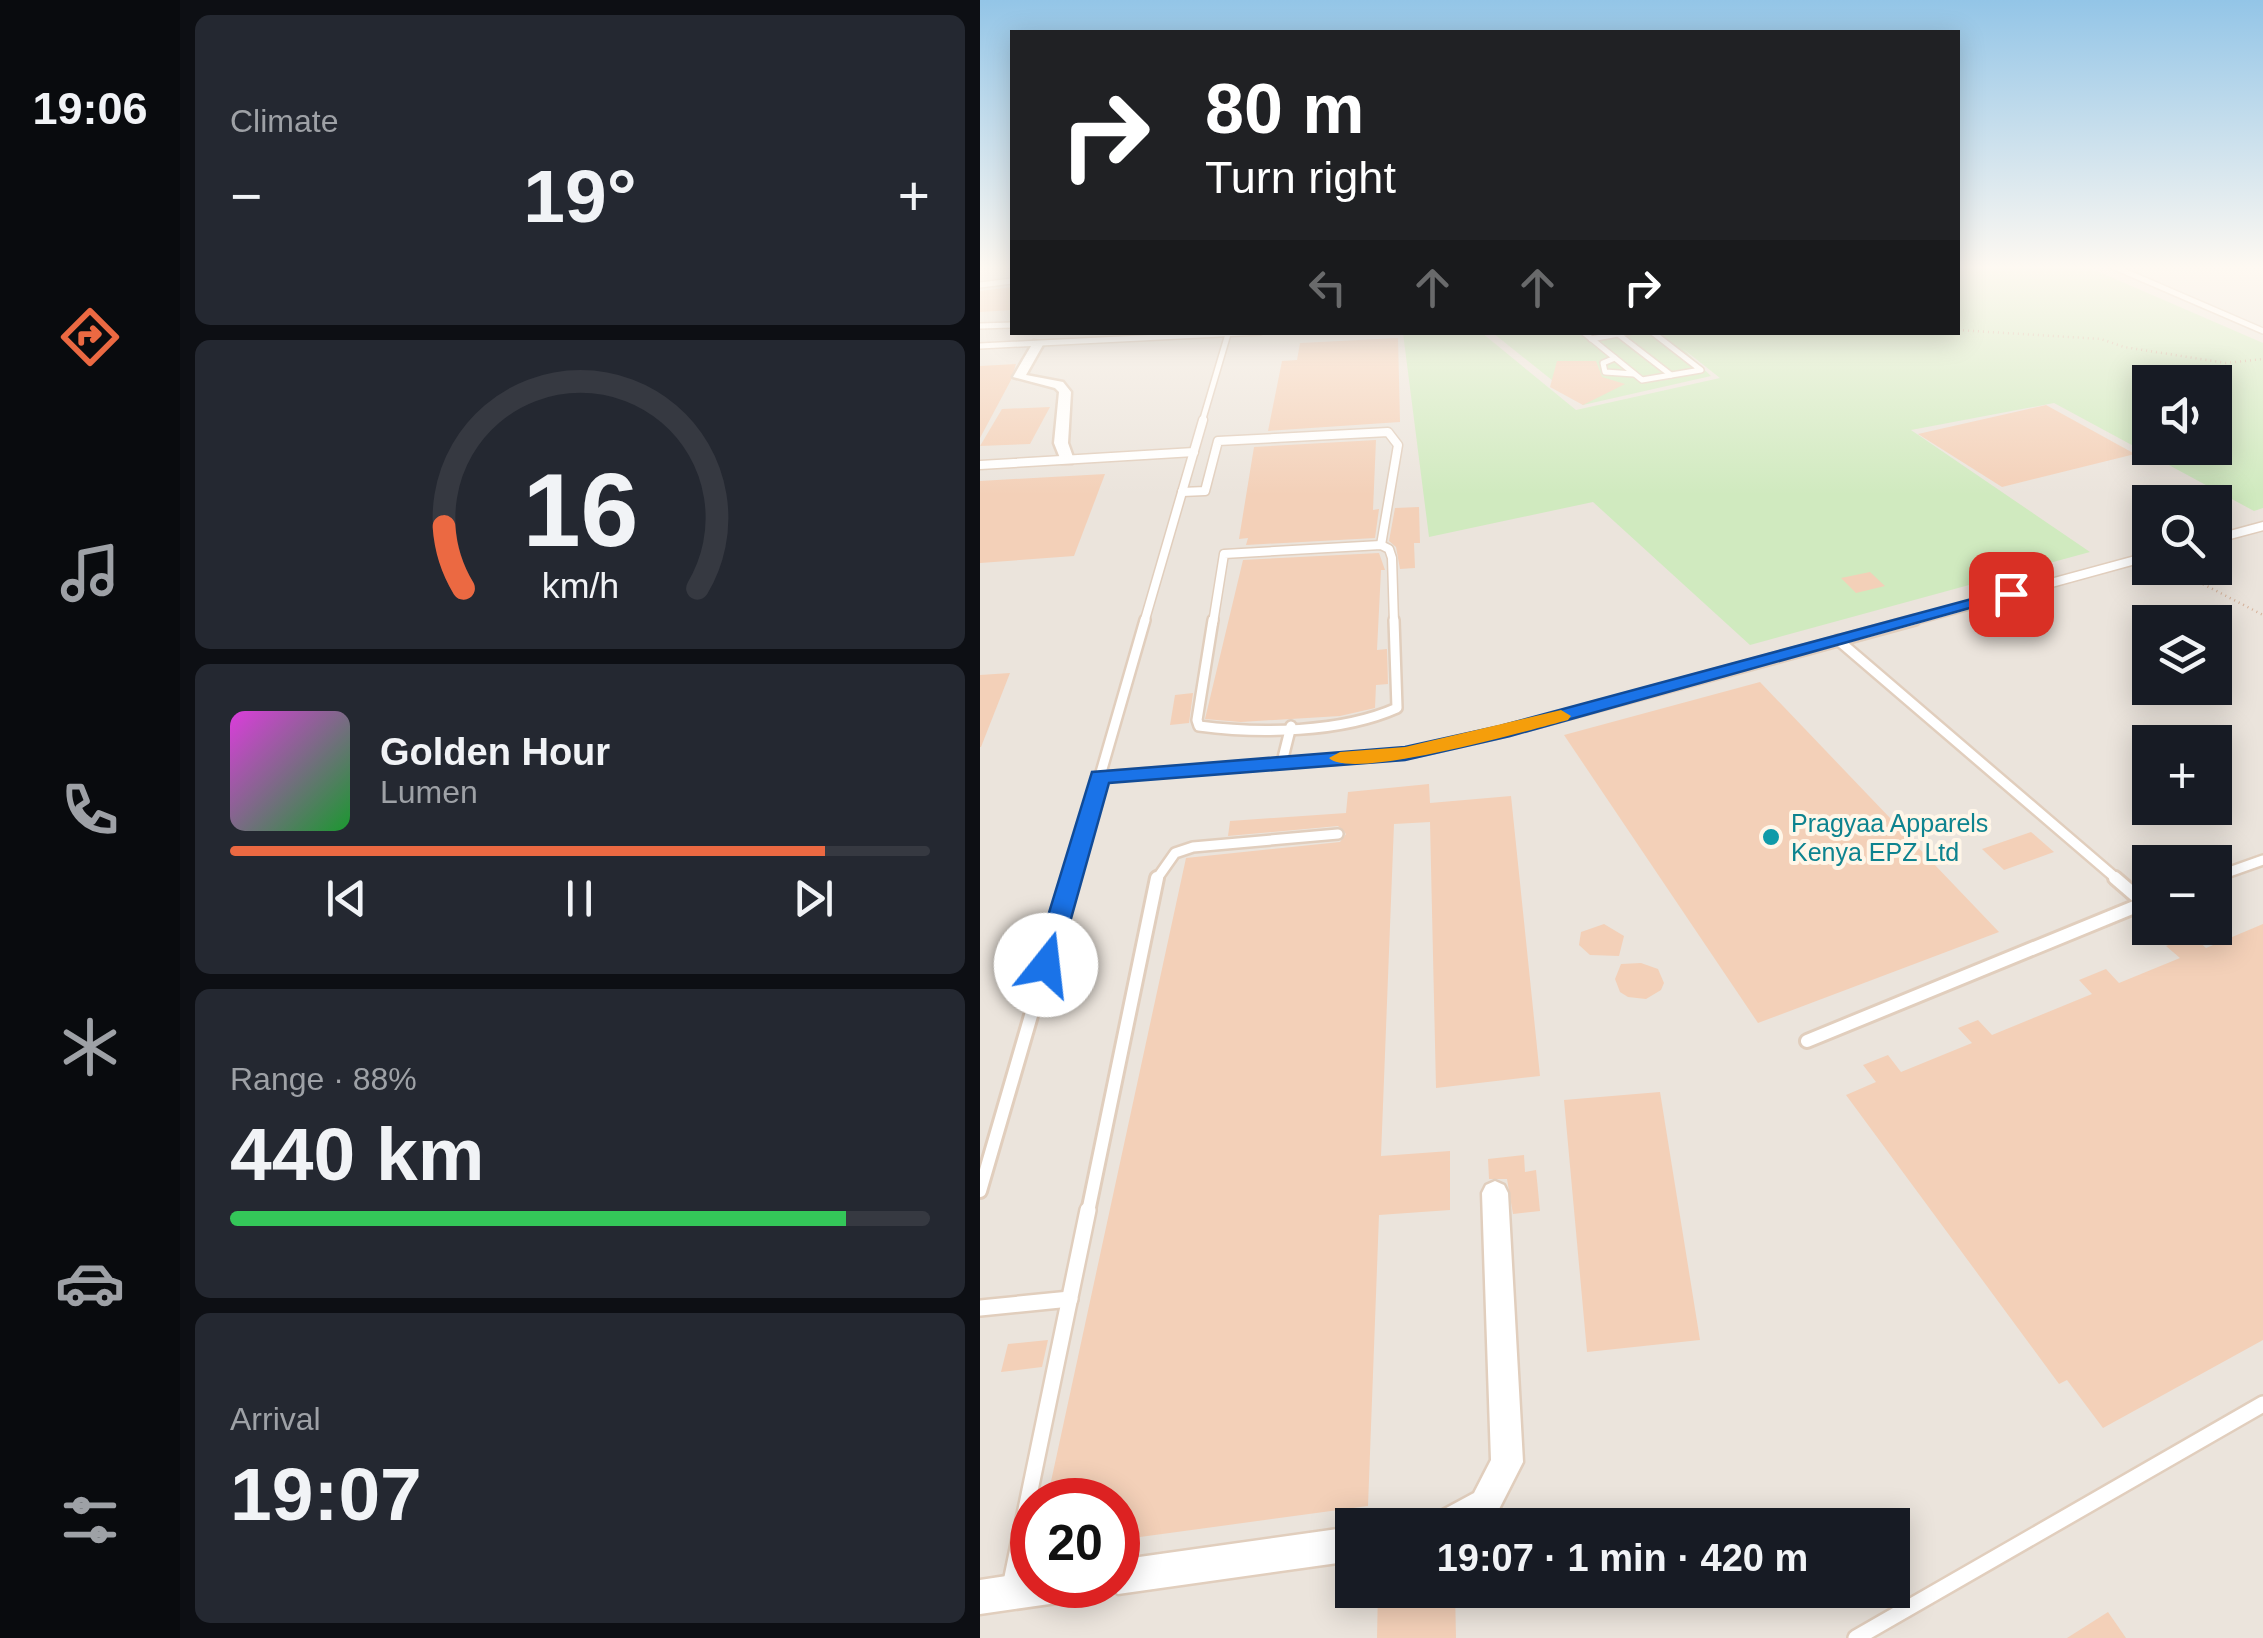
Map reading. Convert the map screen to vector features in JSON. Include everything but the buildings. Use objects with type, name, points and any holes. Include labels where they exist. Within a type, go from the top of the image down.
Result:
[{"type":"street","points":[[1043,342],[1019,376],[1059,385],[1064,392],[1061,443],[1067,460]]},
{"type":"street","points":[[1478,1508],[1485,1504],[1508,1462],[1495,1193]]},
{"type":"street","points":[[1140,1574],[1335,1546]]},
{"type":"lane","points":[[980,346],[1056,341]]},
{"type":"lane","points":[[980,1191],[1226,341]]},
{"type":"lane","points":[[1594,341],[1642,380],[1701,370],[1664,341]]},
{"type":"lane","points":[[1628,341],[1671,375]]},
{"type":"lane","points":[[1615,358],[1601,366],[1605,372],[1614,376],[1634,374]]},
{"type":"lane","points":[[1182,492],[1206,490],[1218,441],[1388,432],[1398,446],[1381,545],[1392,558],[1397,708],[1376,718],[1211,729],[1200,726],[1196,720],[1224,554],[1381,545]]},
{"type":"lane","points":[[980,465],[1194,452]]},
{"type":"lane","points":[[2232,534],[2263,526]]},
{"type":"lane","points":[[1100,777],[1405,754],[1503,732],[2132,561]]},
{"type":"lane","points":[[1838,640],[2132,889]]},
{"type":"lane","points":[[1282,762],[1290,726]]},
{"type":"lane","points":[[994,1595],[1070,1299],[1163,862],[1193,847],[1338,834]]},
{"type":"lane","points":[[2232,872],[2263,860]]},
{"type":"lane","points":[[1807,1041],[2132,908]]},
{"type":"lane","points":[[980,1308],[1070,1299]]},
{"type":"lane","points":[[1856,1638],[2263,1404]]},
{"type":"path","points":[[2109,341],[2226,363],[2263,359]]},
{"type":"path","points":[[2205,585],[2263,615]]},
{"type":"shaded area","points":[[980,341],[2263,341],[2263,1638],[980,1638]]},
{"type":"green space","points":[[1404,341],[1492,341],[1576,410],[1720,378],[1682,348],[1711,376],[1583,405],[1504,341],[2259,341],[2263,343],[2263,508],[2254,511],[2232,499],[2232,485],[2206,485],[2169,465],[2232,465],[2232,365],[2132,365],[2132,445],[2054,403],[1911,430],[2090,552],[1750,645],[1593,502],[1429,537]]},
{"type":"slow traffic","points":[[1340,758],[1405,754],[1561,716]]},
{"type":"place","name":"Pragyaa Apparels Kenya EPZ Ltd","points":[[1771,837]]},
{"type":"route","points":[[1046,965],[1100,777],[1405,754],[1503,732],[2011,594]]}]
